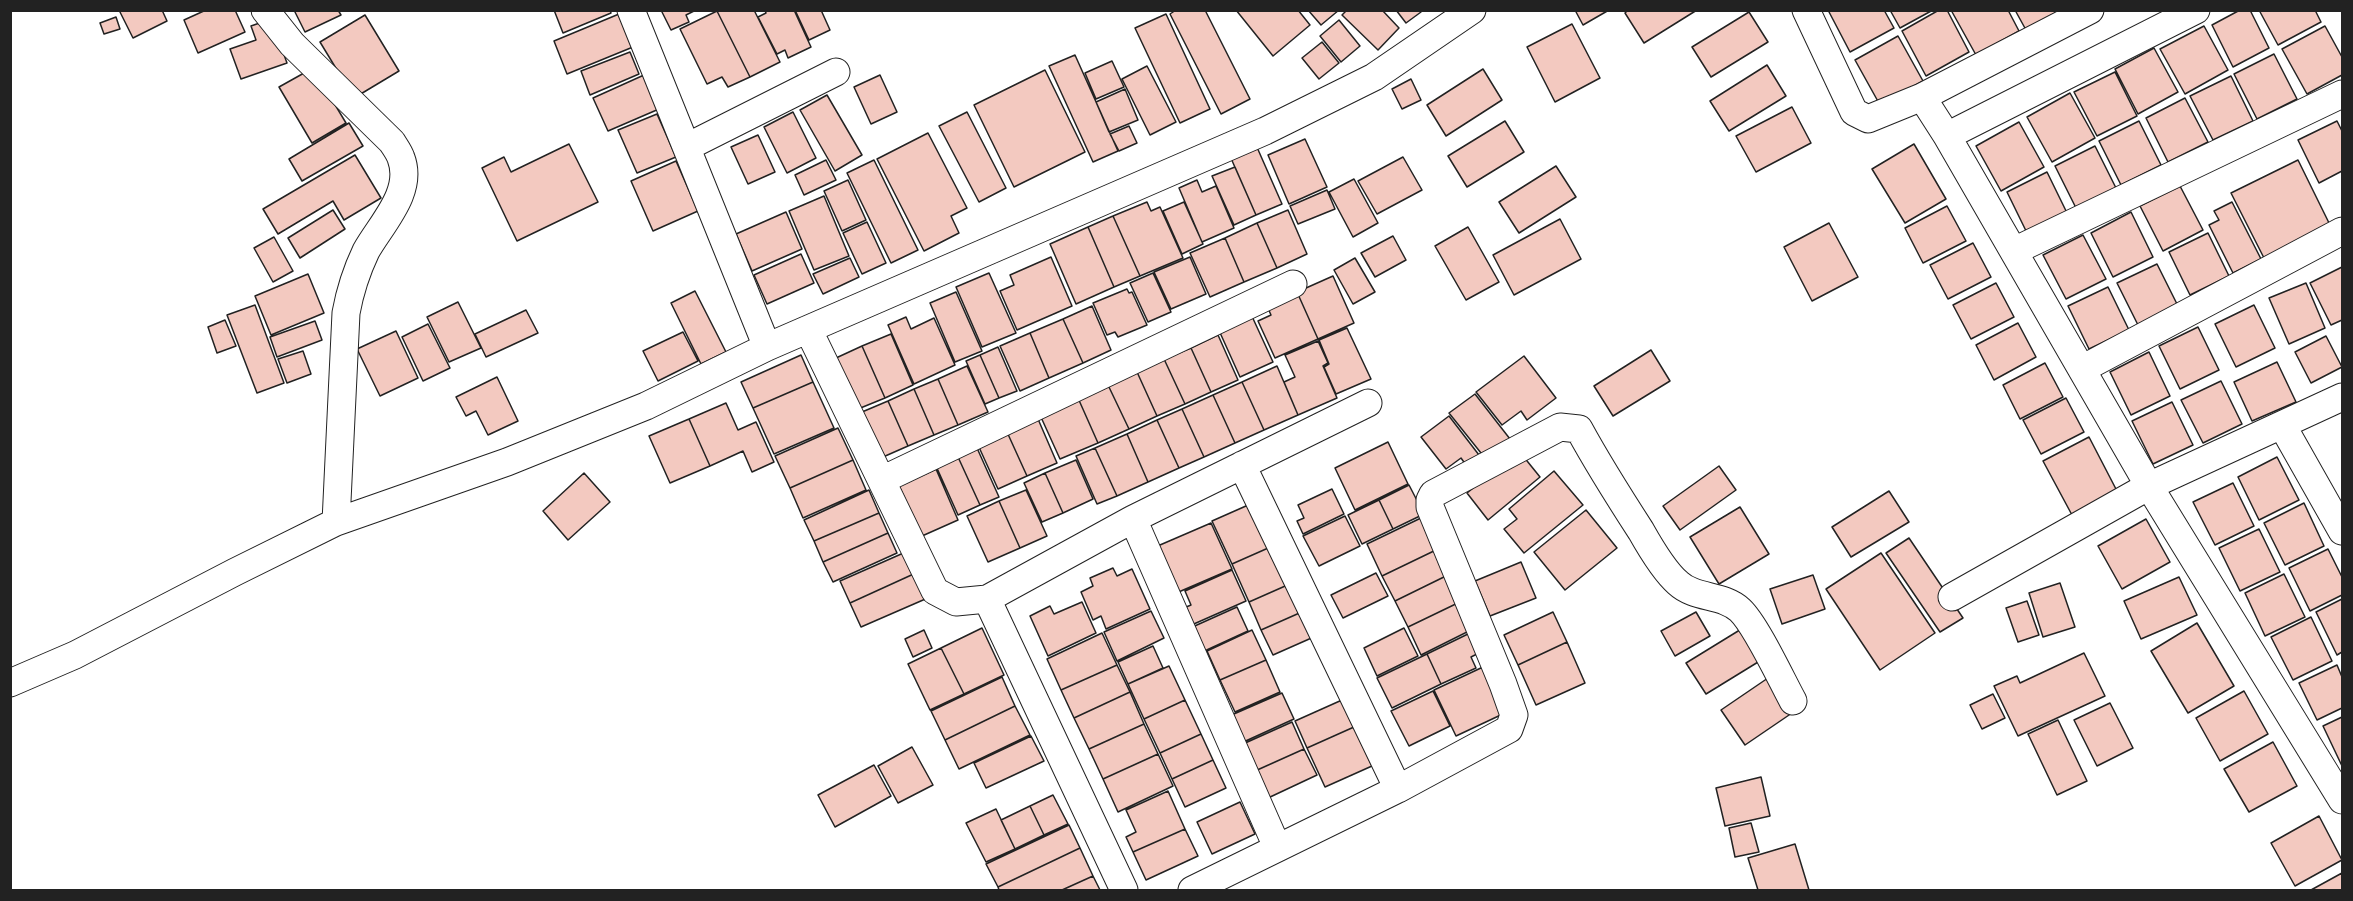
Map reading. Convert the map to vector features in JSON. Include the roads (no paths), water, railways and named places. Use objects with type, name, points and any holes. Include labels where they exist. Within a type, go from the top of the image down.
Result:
[{"type":"street","points":[[265,10],[292,44],[392,142],[402,159],[404,179],[397,202],[367,250],[351,283],[346,313],[336,522]]},
{"type":"street","points":[[631,10],[767,347]]},
{"type":"street","points":[[10,683],[75,655],[336,522],[507,462],[646,406],[767,347],[809,331],[1265,131],[1374,77],[1472,10]]},
{"type":"street","points":[[1806,10],[1854,112],[1868,119],[1922,96],[2090,10]]},
{"type":"street","points":[[1947,136],[2160,18],[2196,10]]},
{"type":"street","points":[[687,147],[836,72]]},
{"type":"street","points":[[2014,251],[2343,94]]},
{"type":"street","points":[[1922,96],[2149,486],[2343,800]]},
{"type":"street","points":[[2082,369],[2343,231]]},
{"type":"street","points":[[882,480],[1293,284]]},
{"type":"street","points":[[809,331],[935,591],[956,602],[987,599],[1133,519],[1368,403]]},
{"type":"street","points":[[1952,597],[2149,486],[2343,397]]},
{"type":"street","points":[[2282,425],[2343,531]]},
{"type":"street","points":[[1192,891],[1398,789],[1509,729],[1514,715],[1430,507],[1430,500],[1433,494],[1560,427],[1579,429],[1645,538],[1678,583],[1695,593],[1722,600],[1740,610],[1753,628],[1793,701]]},
{"type":"street","points":[[1242,465],[1398,789]]},
{"type":"street","points":[[1133,519],[1277,847]]},
{"type":"street","points":[[987,599],[1124,891]]}]
